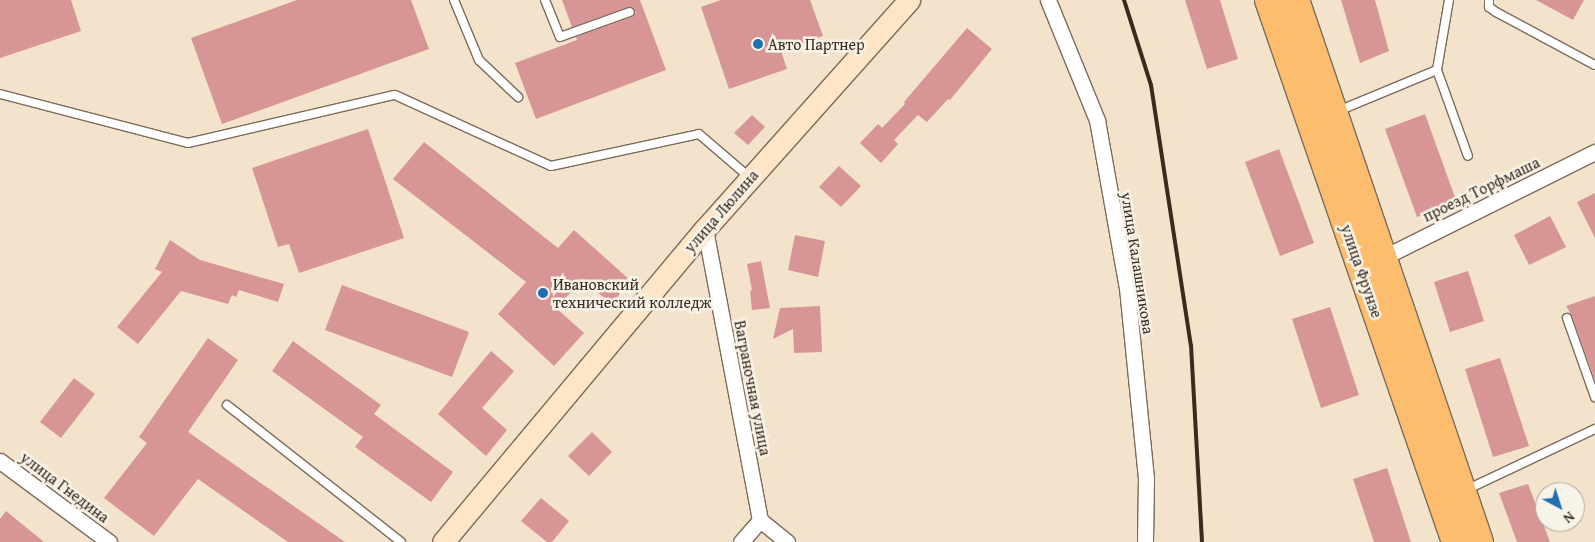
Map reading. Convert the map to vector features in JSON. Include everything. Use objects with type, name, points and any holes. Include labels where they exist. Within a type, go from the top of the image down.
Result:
[{"type":"highway","name":"улица Фрунзе","points":[[1269,0],[1322,118],[1371,262],[1456,542]]},
{"type":"highway","name":"улица Фрунзе","points":[[1294,0],[1322,118]]},
{"type":"highway","name":"улица Фрунзе","points":[[1371,262],[1479,542]]},
{"type":"main road","name":"улица Люлина","points":[[443,542],[705,229],[909,0]]},
{"type":"street","name":"улица Калашникова","points":[[1048,0],[1097,120],[1127,288],[1146,478],[1145,542]]},
{"type":"street","name":"проезд Торфмаша","points":[[1371,262],[1595,152]]},
{"type":"street","name":"Ваграночная улица","points":[[705,229],[760,520]]},
{"type":"street","name":"улица Гнедина","points":[[0,460],[109,542]]},
{"type":"street","points":[[742,542],[760,520],[787,542]]},
{"type":"lane","points":[[454,0],[479,60],[518,97]]},
{"type":"lane","points":[[545,0],[560,37],[630,12]]},
{"type":"lane","points":[[1449,0],[1437,70],[1468,156]]},
{"type":"lane","points":[[1489,0],[1489,6],[1496,12],[1595,65]]},
{"type":"lane","points":[[1322,118],[1437,70]]},
{"type":"lane","points":[[0,94],[188,143],[395,95],[551,166],[699,134],[750,178]]},
{"type":"lane","points":[[1567,318],[1595,397]]},
{"type":"lane","points":[[227,405],[401,542]]},
{"type":"lane","points":[[1461,492],[1595,429]]},
{"type":"building","points":[[0,0],[71,0],[81,31],[0,58]]},
{"type":"building","points":[[297,0],[411,0],[429,49],[222,124],[191,38]]},
{"type":"building","points":[[562,0],[640,0],[666,70],[536,119],[515,63],[577,40],[576,37],[632,17],[636,13],[633,7],[628,7],[572,27]]},
{"type":"building","name":"Авто Партнер","points":[[721,0],[810,0],[823,36],[781,51],[787,69],[729,89],[701,7]]},
{"type":"building","points":[[1185,0],[1220,0],[1238,59],[1207,69]]},
{"type":"building","points":[[1341,0],[1375,0],[1389,51],[1360,63]]},
{"type":"building","points":[[1536,0],[1584,0],[1573,20]]},
{"type":"building","points":[[967,28],[992,49],[950,100],[948,99],[927,122],[918,115],[894,140],[898,144],[881,163],[860,143],[878,124],[882,128],[905,104],[904,102]]},
{"type":"building","points":[[1425,114],[1457,203],[1417,217],[1385,129]]},
{"type":"building","points":[[752,115],[765,127],[748,145],[734,133]]},
{"type":"building","points":[[368,129],[404,238],[299,273],[289,244],[278,247],[252,168]]},
{"type":"building","points":[[424,142],[558,248],[574,230],[631,281],[611,304],[583,279],[556,308],[584,333],[554,366],[498,314],[526,282],[393,179]]},
{"type":"building","points":[[1279,149],[1314,243],[1280,256],[1245,162]]},
{"type":"building","points":[[839,166],[861,186],[841,207],[819,187]]},
{"type":"building","points":[[1595,193],[1595,238],[1577,202]]},
{"type":"building","points":[[1550,216],[1566,247],[1529,265],[1514,235]]},
{"type":"building","points":[[795,235],[825,241],[818,277],[788,270]]},
{"type":"building","points":[[170,240],[200,260],[284,284],[278,302],[239,290],[236,297],[232,295],[228,304],[181,291],[138,344],[117,327],[162,272],[155,269]]},
{"type":"building","points":[[761,261],[770,308],[752,310],[750,291],[752,290],[747,264]]},
{"type":"building","points":[[1468,271],[1484,321],[1450,332],[1434,282]]},
{"type":"building","points":[[342,285],[469,332],[452,377],[325,330]]},
{"type":"building","points":[[1595,296],[1595,380],[1572,316],[1566,306]]},
{"type":"building","points":[[820,306],[822,352],[794,353],[793,329],[773,339],[780,308]]},
{"type":"building","points":[[1330,307],[1359,395],[1321,408],[1292,319]]},
{"type":"building","points":[[208,338],[238,360],[188,432],[345,542],[288,542],[198,479],[154,536],[104,498],[147,443],[139,437]]},
{"type":"building","points":[[293,341],[381,405],[374,414],[453,472],[431,502],[355,447],[363,437],[272,371]]},
{"type":"building","points":[[491,351],[514,371],[482,408],[507,430],[486,456],[438,414]]},
{"type":"building","points":[[1500,358],[1529,446],[1493,457],[1465,369]]},
{"type":"building","points":[[74,378],[95,394],[61,438],[40,422]]},
{"type":"building","points":[[592,432],[612,452],[589,476],[568,456]]},
{"type":"building","points":[[1387,468],[1411,542],[1374,542],[1353,479]]},
{"type":"building","points":[[1528,484],[1535,502],[1535,532],[1546,532],[1550,542],[1517,542],[1499,493]]},
{"type":"building","points":[[541,498],[569,521],[552,542],[547,542],[521,521]]},
{"type":"building","points":[[6,511],[44,542],[0,542],[0,519]]},
{"type":"railway","points":[[1124,0],[1151,85],[1191,345],[1202,542]]},
{"type":"place","name":"Авто Партнер","points":[[758,44]]},
{"type":"place","name":"Ивановский технический колледж","points":[[543,293]]}]
